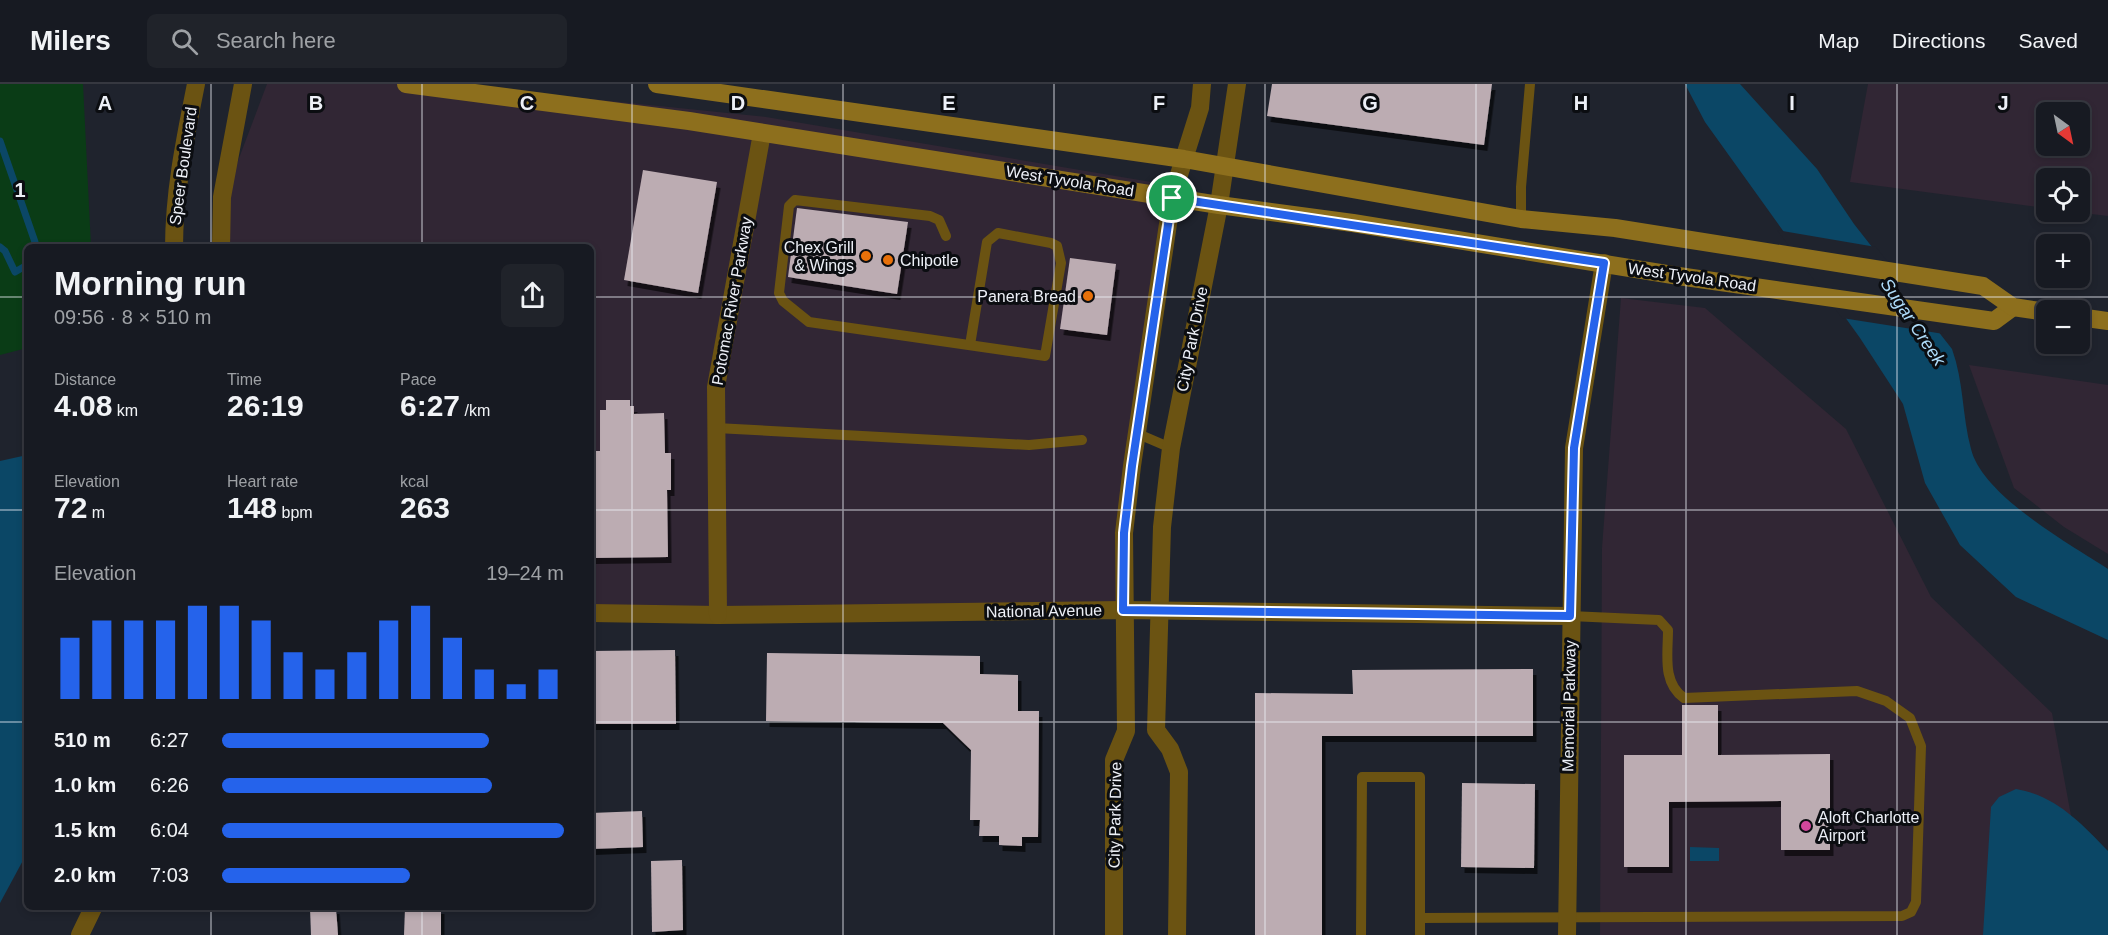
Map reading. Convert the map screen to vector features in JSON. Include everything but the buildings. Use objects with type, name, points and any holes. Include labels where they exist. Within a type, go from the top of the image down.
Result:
[{"type":"main road","name":"West Tyvola Road","points":[[406,84],[762,133],[1172,198],[1353,223],[1759,287],[1994,321],[2013,307]]},
{"type":"main road","points":[[657,84],[1184,159],[1521,219],[1615,228],[1968,283],[1983,286],[2013,307],[2036,310]]},
{"type":"main road","points":[[2090,319],[2108,321]]},
{"type":"street","name":"Speer Boulevard","points":[[174,244],[174,213],[180,168],[196,84]]},
{"type":"street","points":[[221,244],[222,197],[243,84]]},
{"type":"street","name":"City Park Drive","points":[[1114,935],[1114,760],[1126,731],[1124,533],[1136,434],[1172,198],[1200,108],[1202,84]]},
{"type":"street","name":"City Park Drive","points":[[1177,935],[1179,772],[1170,749],[1156,730],[1162,527],[1172,448],[1219,205],[1237,84]]},
{"type":"street","name":"Potomac River Parkway","points":[[718,615],[716,387],[762,133]]},
{"type":"street","name":"Memorial Parkway","points":[[1567,926],[1574,448],[1604,263]]},
{"type":"street","name":"National Avenue","points":[[594,613],[718,615],[1123,610],[1570,616]]},
{"type":"street","points":[[80,935],[92,910]]},
{"type":"lane","points":[[1521,219],[1521,187],[1530,84]]},
{"type":"lane","points":[[946,236],[939,220],[930,216],[795,200],[789,206],[778,285],[783,301],[809,322],[1045,356],[1061,263],[1060,253],[1051,243],[998,233],[987,242],[970,345]]},
{"type":"lane","points":[[716,428],[1029,445],[1082,440]]},
{"type":"lane","points":[[1136,434],[1172,448]]},
{"type":"lane","points":[[1420,918],[1567,926],[1902,916],[1911,912],[1916,902],[1921,746],[1910,718],[1886,701],[1857,691],[1684,698],[1674,691],[1669,679],[1668,630],[1659,620],[1570,616]]},
{"type":"lane","points":[[1361,935],[1362,777],[1420,777],[1420,935]]},
{"type":"shaded area","points":[[267,84],[445,84],[766,117],[1169,185],[1119,607],[594,610],[594,244],[223,244],[224,198]]},
{"type":"shaded area","points":[[1868,84],[2108,84],[2108,216],[2090,214],[2090,168],[2036,168],[2036,207],[1850,182]]},
{"type":"shaded area","points":[[1621,298],[1705,308],[1846,429],[1931,597],[2052,713],[2092,929],[2088,935],[1600,935],[1602,548]]},
{"type":"shaded area","points":[[1969,365],[2108,385],[2108,554],[2064,527],[2014,488]]},
{"type":"green space","points":[[0,84],[83,84],[91,244],[24,244],[24,349],[0,355]]},
{"type":"water","name":"Sugar Creek","points":[[1685,84],[1740,84],[1817,169],[1854,224],[1952,349],[1959,374],[1968,437],[1978,466],[2009,501],[2029,517],[2108,569],[2108,640],[2016,597],[1960,545],[1925,483],[1903,404],[1860,338],[1705,122]]},
{"type":"water","points":[[24,456],[24,859],[0,903],[0,461]]},
{"type":"water","points":[[2016,789],[2056,804],[2078,821],[2108,851],[2108,935],[1983,935],[1991,807],[1999,797]]},
{"type":"water","points":[[1690,847],[1719,848],[1719,861],[1690,861]]},
{"type":"pier","points":[[1777,230],[1876,247],[1944,334],[1842,318]]},
{"type":"waterway","points":[[0,141],[35,244]]},
{"type":"waterway","points":[[0,247],[5,251],[15,272],[24,267]]},
{"type":"place","name":"Chex Grill & Wings","points":[[866,256]]},
{"type":"place","name":"Chipotle","points":[[888,260]]},
{"type":"place","name":"Panera Bread","points":[[1088,296]]},
{"type":"place","name":"Aloft Charlotte Airport","points":[[1806,826]]},
{"type":"route","points":[[1172,198],[1353,223],[1604,263],[1574,448],[1570,616],[1123,610],[1124,533],[1138,415],[1172,198]]}]
